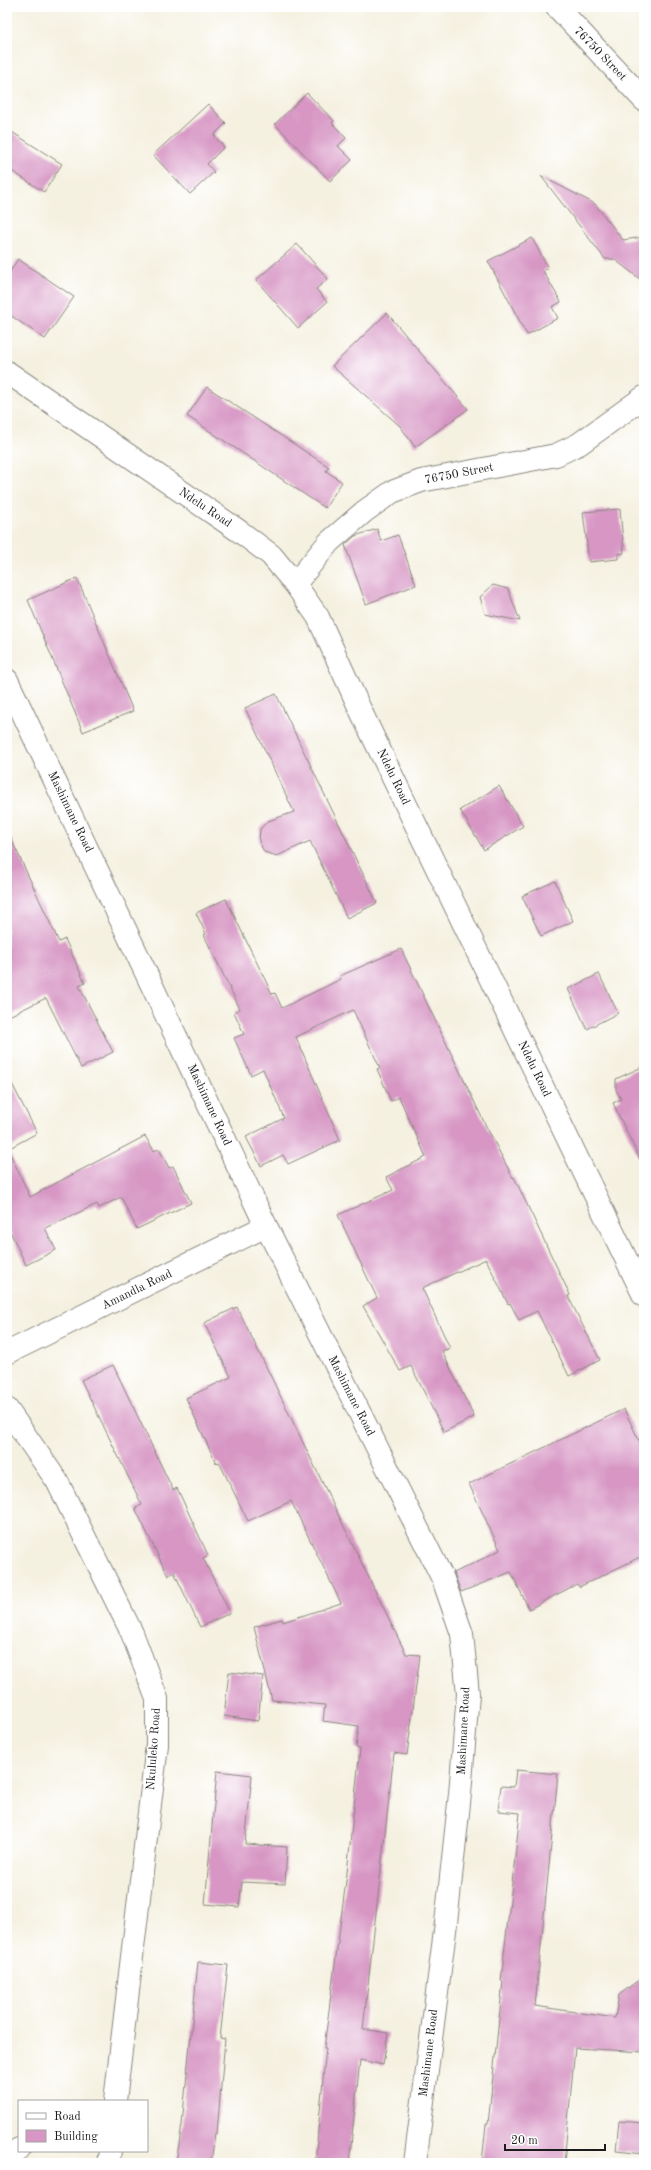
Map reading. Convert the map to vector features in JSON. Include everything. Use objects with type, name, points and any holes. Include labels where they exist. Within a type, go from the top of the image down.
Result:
[{"type":"street","name":"76750 Street","points":[[557,7],[644,100]]},
{"type":"street","name":"Ndelu Road","points":[[7,372],[239,531],[270,555],[295,584],[318,617],[372,734],[644,1296]]},
{"type":"street","name":"76750 Street","points":[[295,584],[329,542],[365,511],[392,492],[420,481],[556,455],[579,444],[644,397]]},
{"type":"street","name":"Mashimane Road","points":[[7,680],[266,1226],[443,1579],[462,1634],[468,1694],[460,1794],[446,1923],[415,2163]]},
{"type":"street","name":"Amandla Road","points":[[7,1353],[266,1226]]},
{"type":"street","name":"Nkululeko Road","points":[[7,1409],[57,1481],[132,1633],[157,1699],[157,1745],[115,2100]]},
{"type":"street","points":[[7,2157],[18,2150]]},
{"type":"street","points":[[108,2163],[110,2152]]},
{"type":"building","points":[[307,93],[334,121],[332,123],[346,138],[338,146],[352,160],[330,181],[275,124]]},
{"type":"building","points":[[208,104],[226,123],[214,135],[224,147],[207,164],[214,172],[190,194],[153,155]]},
{"type":"building","points":[[7,129],[62,164],[44,192],[7,168]]},
{"type":"building","points":[[541,176],[595,204],[623,240],[644,237],[644,282],[614,259],[605,259]]},
{"type":"building","points":[[532,238],[548,268],[543,271],[561,302],[552,307],[558,318],[527,335],[488,261]]},
{"type":"building","points":[[297,244],[328,279],[316,289],[327,302],[298,328],[256,280]]},
{"type":"building","points":[[18,259],[74,297],[45,339],[7,313],[7,276]]},
{"type":"building","points":[[387,313],[468,409],[415,447],[400,426],[332,366]]},
{"type":"building","points":[[207,387],[329,467],[326,471],[342,482],[325,508],[187,416]]},
{"type":"building","points":[[620,509],[624,553],[618,554],[618,559],[589,562],[583,512]]},
{"type":"building","points":[[377,529],[381,541],[398,535],[416,585],[366,604],[345,545],[355,536]]},
{"type":"building","points":[[77,578],[133,711],[83,732],[28,600]]},
{"type":"building","points":[[493,585],[508,589],[520,621],[485,614],[480,597]]},
{"type":"building","points":[[276,694],[377,903],[347,918],[310,841],[277,856],[264,852],[259,841],[260,829],[268,821],[294,812],[245,708]]},
{"type":"building","points":[[499,786],[523,826],[484,850],[460,810]]},
{"type":"building","points":[[7,830],[59,942],[65,939],[85,983],[79,986],[113,1052],[81,1068],[46,998],[7,1017]]},
{"type":"building","points":[[555,881],[573,921],[541,936],[522,896]]},
{"type":"building","points":[[226,899],[272,994],[275,993],[282,1008],[341,979],[340,976],[401,949],[485,1124],[513,1178],[514,1177],[570,1295],[568,1296],[600,1360],[569,1376],[537,1311],[519,1320],[510,1303],[508,1304],[486,1259],[422,1288],[450,1348],[442,1351],[474,1417],[444,1432],[411,1366],[400,1371],[363,1306],[377,1298],[338,1215],[393,1190],[386,1177],[426,1157],[399,1097],[391,1101],[377,1069],[380,1068],[353,1010],[296,1037],[340,1140],[288,1164],[283,1155],[261,1166],[246,1137],[284,1118],[263,1069],[251,1075],[234,1038],[244,1034],[234,1012],[240,1009],[204,935],[206,934],[196,913]]},
{"type":"building","points":[[599,974],[618,1013],[587,1029],[568,989]]},
{"type":"building","points":[[644,1066],[644,1168],[613,1103],[621,1099],[616,1090],[616,1079]]},
{"type":"building","points":[[7,1074],[37,1133],[8,1149],[30,1197],[145,1136],[154,1151],[159,1149],[169,1168],[173,1166],[191,1203],[137,1229],[121,1197],[99,1208],[97,1204],[45,1228],[56,1250],[26,1265],[7,1225]]},
{"type":"building","points":[[237,1307],[406,1654],[420,1655],[407,1755],[394,1753],[363,2029],[388,2033],[383,2065],[360,2060],[349,2163],[315,2163],[326,2048],[324,2048],[347,1873],[360,1749],[356,1748],[359,1726],[323,1721],[325,1705],[272,1700],[254,1627],[282,1619],[283,1622],[341,1603],[291,1501],[248,1521],[219,1462],[216,1463],[186,1398],[231,1377],[204,1323]]},
{"type":"building","points":[[113,1365],[173,1490],[177,1488],[208,1555],[203,1558],[230,1613],[200,1627],[174,1572],[168,1576],[135,1508],[142,1505],[81,1380]]},
{"type":"building","points":[[624,1409],[644,1451],[644,1555],[579,1587],[577,1584],[529,1609],[511,1572],[461,1592],[454,1573],[500,1550],[469,1484]]},
{"type":"building","points":[[229,1672],[263,1676],[258,1721],[224,1716]]},
{"type":"building","points":[[516,1770],[558,1774],[535,2006],[615,2018],[619,1995],[644,1976],[644,2052],[575,2048],[564,2163],[482,2163],[486,2124],[488,2124],[503,1981],[501,1981],[520,1813],[498,1811],[501,1786],[514,1787]]},
{"type":"building","points":[[217,1771],[252,1775],[245,1844],[287,1847],[285,1884],[242,1882],[239,1907],[205,1904]]},
{"type":"building","points":[[198,1962],[228,1965],[220,2038],[225,2039],[217,2133],[215,2133],[211,2163],[176,2163],[182,2125]]},
{"type":"building","points":[[619,2121],[644,2123],[644,2153],[616,2150]]}]
